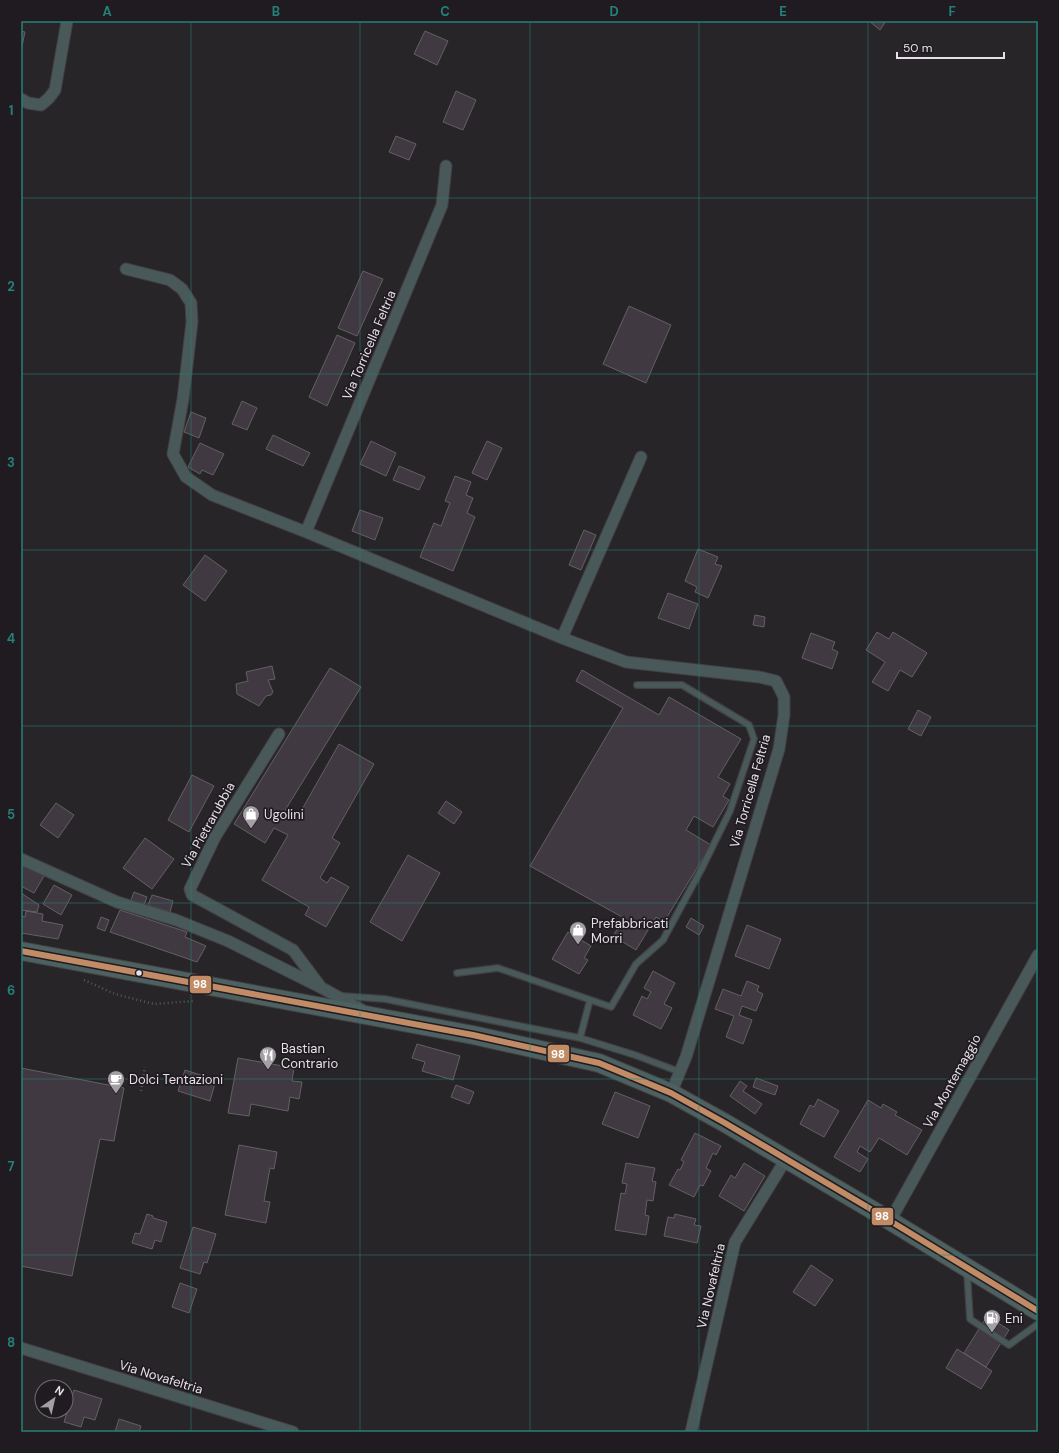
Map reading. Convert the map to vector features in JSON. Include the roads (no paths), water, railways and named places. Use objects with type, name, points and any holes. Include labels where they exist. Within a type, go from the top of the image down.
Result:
[{"type":"main road","points":[[22,951],[473,1035],[599,1063],[671,1093],[786,1158],[1038,1312]]},
{"type":"street","points":[[21,99],[41,105],[55,90],[67,21]]},
{"type":"street","name":"Via Torricella Feltria","points":[[306,532],[442,205],[446,166]]},
{"type":"street","name":"Via Torricella Feltria","points":[[126,269],[170,280],[182,289],[191,303],[192,322],[184,399],[172,454],[186,477],[212,494],[562,638],[626,662],[759,677],[776,681],[784,697],[784,715],[779,749],[686,1057],[671,1093]]},
{"type":"street","points":[[562,638],[641,457]]},
{"type":"street","name":"Via Pietrarubbia","points":[[279,734],[214,839],[190,889],[192,895],[215,904],[293,950],[322,988]]},
{"type":"street","name":"Via Pietrarubbia","points":[[21,859],[117,902],[176,920],[228,941],[322,988],[371,1016]]},
{"type":"street","name":"Via Montemaggio","points":[[890,1221],[1038,955]]},
{"type":"street","name":"Via Novafeltria","points":[[691,1432],[735,1242],[786,1158]]},
{"type":"street","name":"Via Novafeltria","points":[[21,1348],[293,1432]]},
{"type":"lane","points":[[457,973],[498,968],[611,1007],[636,964],[663,940],[702,868],[730,811],[754,739],[749,725],[682,685],[637,685]]},
{"type":"lane","points":[[336,996],[385,999],[580,1038],[635,1055],[680,1072]]},
{"type":"lane","points":[[580,1038],[590,1000]]},
{"type":"lane","points":[[967,1268],[970,1319],[1009,1345],[1038,1324]]},
{"type":"place","name":"Ugolini","points":[[251,829]]},
{"type":"place","name":"Prefabbricati Morri","points":[[578,945]]},
{"type":"place","name":"Bastian Contrario","points":[[268,1070]]},
{"type":"place","name":"Dolci Tentazioni","points":[[116,1094]]},
{"type":"place","name":"Eni","points":[[992,1333]]}]
